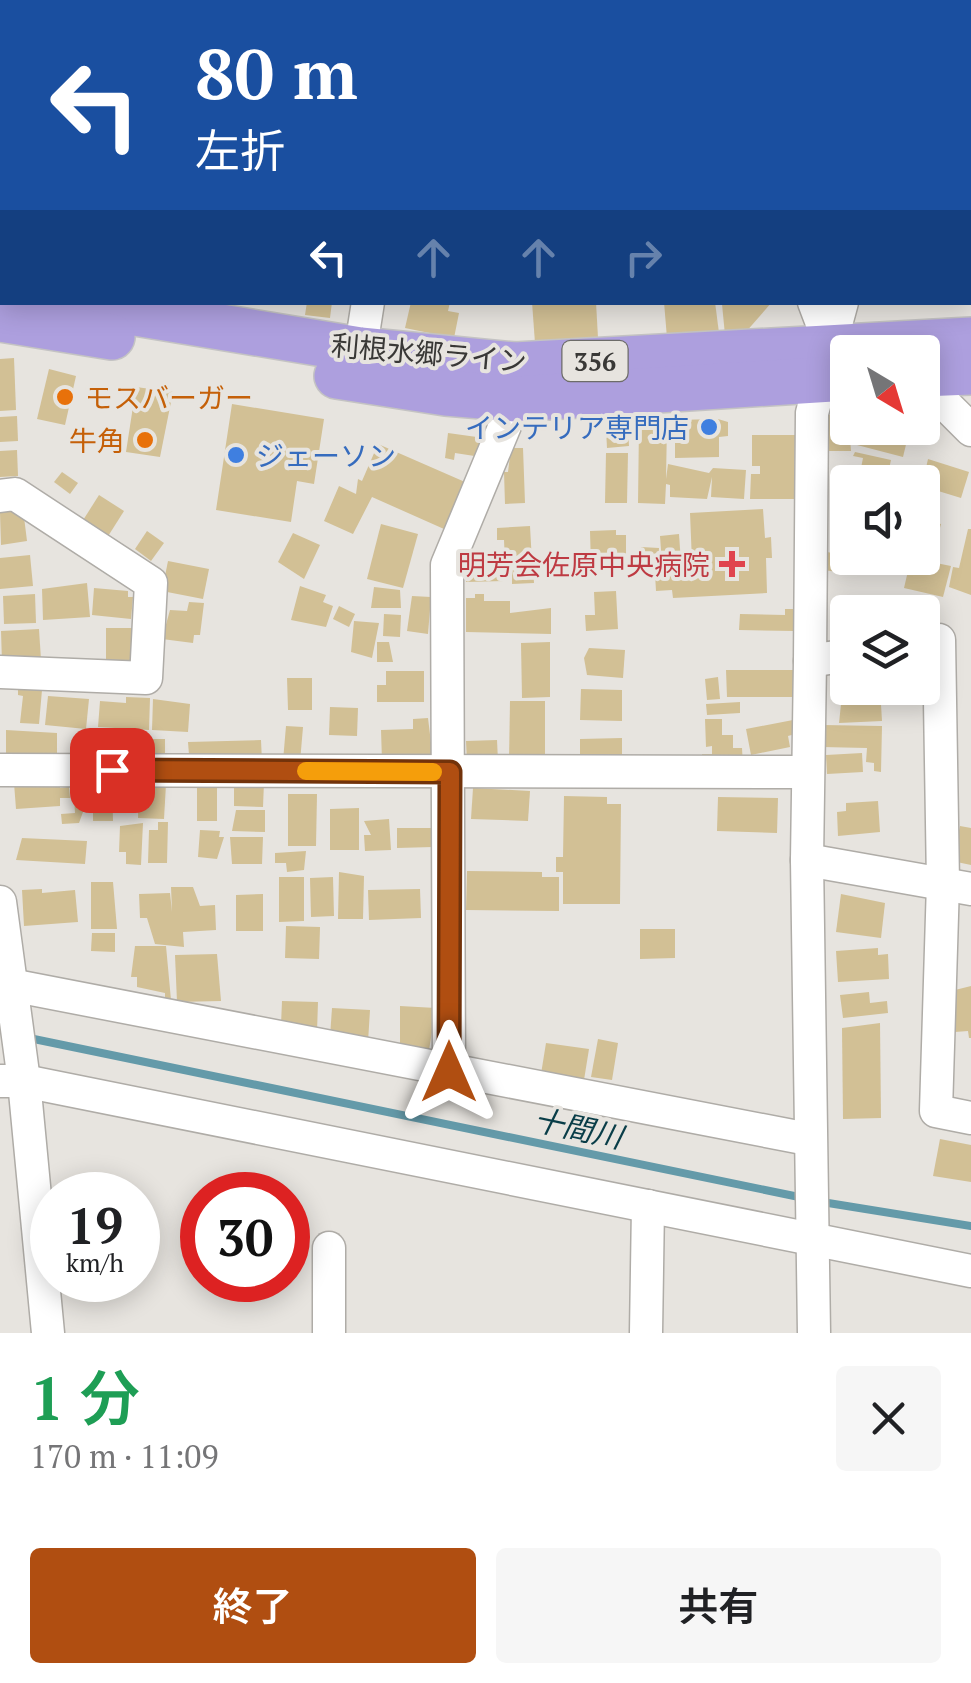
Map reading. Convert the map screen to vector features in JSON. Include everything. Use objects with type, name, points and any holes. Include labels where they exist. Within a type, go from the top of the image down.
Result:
[{"type":"highway","name":"利根水郷ライン","points":[[83,305],[516,399],[830,369]]},
{"type":"highway","name":"利根水郷ライン","points":[[0,319],[358,364],[830,369]]},
{"type":"highway","name":"利根水郷ライン","points":[[940,347],[971,340]]},
{"type":"highway","points":[[940,376],[971,372]]},
{"type":"street","points":[[358,364],[368,305]]},
{"type":"street","points":[[815,305],[830,358]]},
{"type":"street","points":[[838,335],[842,305]]},
{"type":"street","points":[[814,1333],[806,860],[812,413],[830,375]]},
{"type":"street","points":[[940,397],[971,430]]},
{"type":"street","points":[[449,1072],[447,565],[516,399]]},
{"type":"street","points":[[0,496],[15,494],[151,583],[146,678],[0,672]]},
{"type":"street","points":[[944,640],[957,886],[936,1111],[971,1118]]},
{"type":"street","points":[[810,661],[830,658]]},
{"type":"street","points":[[0,770],[808,772]]},
{"type":"street","points":[[806,860],[957,886]]},
{"type":"street","points":[[0,902],[12,1081],[48,1333]]},
{"type":"street","points":[[5,983],[449,1072],[808,1151]]},
{"type":"street","points":[[12,1081],[971,1270]]},
{"type":"street","points":[[646,1333],[648,1206]]},
{"type":"street","points":[[328,1248],[328,1333]]},
{"type":"building","points":[[307,305],[332,305],[330,318],[305,315]]},
{"type":"building","points":[[410,305],[449,305],[448,311],[459,313],[454,338],[405,328]]},
{"type":"building","points":[[532,305],[596,305],[598,338],[535,343]]},
{"type":"building","points":[[664,305],[715,305],[719,333],[667,338]]},
{"type":"building","points":[[722,305],[769,305],[745,333],[725,335]]},
{"type":"building","points":[[14,358],[16,410],[0,411],[0,359]]},
{"type":"building","points":[[49,369],[76,376],[65,425],[37,419]]},
{"type":"building","points":[[136,387],[173,392],[160,457],[126,452]]},
{"type":"building","points":[[232,404],[324,419],[314,484],[297,481],[291,522],[216,510]]},
{"type":"building","points":[[826,415],[830,415],[830,445],[851,445],[851,451],[827,451]]},
{"type":"building","points":[[17,416],[18,441],[0,442],[0,417]]},
{"type":"building","points":[[675,420],[728,422],[728,436],[719,437],[719,457],[675,458]]},
{"type":"building","points":[[639,425],[667,425],[666,479],[668,464],[709,473],[713,468],[746,470],[744,499],[711,497],[712,477],[707,499],[670,497],[670,485],[666,484],[665,504],[638,503]]},
{"type":"building","points":[[628,428],[629,446],[607,448],[606,429]]},
{"type":"building","points":[[448,433],[484,438],[481,457],[455,453],[454,460],[445,458]]},
{"type":"building","points":[[752,435],[795,435],[794,499],[750,499],[751,474],[760,474],[760,466],[752,466]]},
{"type":"building","points":[[378,444],[465,482],[444,529],[372,497],[353,534],[324,521],[339,486],[356,494],[358,479],[362,481]]},
{"type":"building","points":[[857,445],[906,445],[903,457]]},
{"type":"building","points":[[511,448],[523,448],[525,503],[505,504],[504,472],[508,472]]},
{"type":"building","points":[[17,450],[18,476],[0,477],[0,451]]},
{"type":"building","points":[[855,452],[891,460],[890,465],[862,465],[863,458],[853,456]]},
{"type":"building","points":[[606,453],[628,453],[627,503],[605,503]]},
{"type":"building","points":[[928,459],[969,472],[961,498],[940,492],[940,465],[927,465]]},
{"type":"building","points":[[62,472],[78,483],[70,494],[54,482]]},
{"type":"building","points":[[99,495],[124,511],[105,541],[80,525]]},
{"type":"building","points":[[23,509],[27,541],[1,545],[0,512]]},
{"type":"building","points":[[763,509],[765,538],[771,537],[772,558],[766,558],[767,593],[673,598],[672,590],[656,591],[655,574],[684,573],[684,563],[692,562],[690,513]]},
{"type":"building","points":[[381,524],[418,534],[403,588],[367,579]]},
{"type":"building","points":[[530,526],[532,562],[505,563],[504,540],[497,540],[497,528]]},
{"type":"building","points":[[968,529],[971,595],[949,587],[953,567],[959,568]]},
{"type":"building","points":[[616,530],[616,535],[626,535],[626,565],[591,566],[590,531]]},
{"type":"building","points":[[147,531],[164,543],[151,561],[135,549]]},
{"type":"building","points":[[293,533],[320,545],[304,579],[278,562]]},
{"type":"building","points":[[679,534],[681,563],[662,564],[660,536]]},
{"type":"building","points":[[641,547],[659,548],[658,568],[640,567]]},
{"type":"building","points":[[827,552],[830,553],[830,571],[824,570]]},
{"type":"building","points":[[30,555],[33,586],[0,589],[0,558]]},
{"type":"building","points":[[168,561],[209,569],[203,599],[162,591]]},
{"type":"building","points":[[940,564],[951,566],[943,597],[904,588],[907,575],[940,575]]},
{"type":"building","points":[[533,569],[534,583],[512,584],[512,570]]},
{"type":"building","points":[[504,570],[504,581],[466,582],[465,571]]},
{"type":"building","points":[[87,583],[90,617],[43,620],[42,589]]},
{"type":"building","points":[[300,586],[326,595],[323,602],[333,606],[326,627],[291,620]]},
{"type":"building","points":[[374,587],[400,590],[401,608],[371,608]]},
{"type":"building","points":[[94,588],[128,591],[128,597],[133,597],[131,619],[92,615]]},
{"type":"building","points":[[616,591],[618,629],[586,631],[585,615],[595,615],[594,592]]},
{"type":"building","points":[[35,594],[36,623],[4,624],[3,596]]},
{"type":"building","points":[[475,594],[484,594],[484,601],[510,601],[510,613],[551,608],[551,634],[466,632],[466,598],[475,598]]},
{"type":"building","points":[[412,596],[431,597],[428,634],[407,631]]},
{"type":"building","points":[[189,602],[204,603],[200,635],[194,635],[193,643],[162,639],[170,610],[187,611]]},
{"type":"building","points":[[339,606],[355,614],[349,627],[333,619]]},
{"type":"building","points":[[785,609],[795,609],[794,631],[739,630],[740,614],[785,615]]},
{"type":"building","points":[[384,614],[401,615],[400,637],[383,636]]},
{"type":"building","points":[[354,621],[379,623],[372,658],[351,652]]},
{"type":"building","points":[[106,628],[134,628],[134,666],[106,667]]},
{"type":"building","points":[[39,629],[41,660],[2,662],[1,631]]},
{"type":"building","points":[[377,642],[389,642],[393,662],[377,662]]},
{"type":"building","points":[[550,642],[550,697],[522,698],[521,643]]},
{"type":"building","points":[[589,648],[625,650],[623,678],[587,675],[584,658]]},
{"type":"building","points":[[726,670],[794,670],[794,697],[727,697]]},
{"type":"building","points":[[386,671],[424,671],[424,702],[377,702],[377,685],[386,685]]},
{"type":"building","points":[[718,677],[720,699],[707,700],[705,679]]},
{"type":"building","points":[[287,678],[312,678],[312,710],[288,710]]},
{"type":"building","points":[[18,688],[42,690],[39,724],[20,723],[23,696],[18,695]]},
{"type":"building","points":[[581,689],[622,690],[622,721],[580,720]]},
{"type":"building","points":[[48,696],[89,699],[86,729],[45,725]]},
{"type":"building","points":[[126,697],[150,698],[149,730],[98,727],[100,701],[126,703]]},
{"type":"building","points":[[153,699],[190,704],[188,732],[152,730]]},
{"type":"building","points":[[510,701],[545,701],[545,761],[509,761]]},
{"type":"building","points":[[740,702],[740,713],[707,715],[706,704]]},
{"type":"building","points":[[841,705],[881,705],[882,721],[839,723]]},
{"type":"building","points":[[330,707],[358,708],[357,736],[329,735]]},
{"type":"building","points":[[428,718],[433,759],[382,761],[381,730],[413,729],[413,719]]},
{"type":"building","points":[[705,719],[722,719],[722,735],[733,735],[733,748],[742,748],[743,766],[703,768],[702,754],[712,754],[712,746],[706,747]]},
{"type":"building","points":[[793,720],[795,734],[788,736],[790,747],[751,755],[746,729]]},
{"type":"building","points":[[823,725],[882,726],[881,772],[874,771],[874,763],[866,762],[867,748],[822,747]]},
{"type":"building","points":[[286,726],[303,727],[300,762],[283,761]]},
{"type":"building","points":[[6,730],[57,733],[57,761],[6,763]]},
{"type":"building","points":[[82,734],[120,739],[120,759],[79,760]]},
{"type":"building","points":[[622,738],[622,765],[580,765],[580,739]]},
{"type":"building","points":[[125,739],[165,739],[165,761],[125,761]]},
{"type":"building","points":[[261,740],[262,762],[189,755],[188,742]]},
{"type":"building","points":[[497,740],[498,761],[467,762],[466,741]]},
{"type":"building","points":[[862,753],[863,772],[827,774],[826,755]]},
{"type":"building","points":[[59,780],[60,788],[69,787],[70,798],[60,798],[60,806],[16,809],[14,783]]},
{"type":"building","points":[[87,782],[89,812],[83,812],[79,823],[62,824],[61,814],[75,813],[73,783]]},
{"type":"building","points":[[93,782],[112,782],[113,821],[93,821]]},
{"type":"building","points":[[197,782],[217,782],[217,821],[197,821]]},
{"type":"building","points":[[234,782],[264,782],[263,807],[234,806]]},
{"type":"building","points":[[139,783],[166,784],[164,819],[138,818]]},
{"type":"building","points":[[473,788],[530,791],[528,821],[471,819]]},
{"type":"building","points":[[288,794],[317,794],[316,846],[288,846]]},
{"type":"building","points":[[564,796],[607,797],[607,804],[621,804],[620,904],[563,904],[563,872],[556,872],[556,857],[563,857]]},
{"type":"building","points":[[718,797],[778,798],[777,833],[717,831]]},
{"type":"building","points":[[878,801],[880,832],[838,836],[837,812],[846,811],[846,803]]},
{"type":"building","points":[[359,808],[359,850],[330,850],[330,809]]},
{"type":"building","points":[[236,810],[265,810],[265,832],[232,831]]},
{"type":"building","points":[[389,819],[391,850],[365,851],[364,835],[371,835],[364,821]]},
{"type":"building","points":[[158,822],[168,822],[167,863],[148,863],[149,830],[158,830]]},
{"type":"building","points":[[143,823],[141,865],[126,864],[126,852],[119,852],[120,826]]},
{"type":"building","points":[[960,826],[971,828],[971,865],[952,861]]},
{"type":"building","points":[[397,828],[433,828],[433,847],[397,848]]},
{"type":"building","points":[[200,830],[220,831],[219,837],[224,837],[217,859],[198,857]]},
{"type":"building","points":[[230,837],[263,837],[262,864],[232,864]]},
{"type":"building","points":[[22,838],[87,841],[85,864],[16,860]]},
{"type":"building","points":[[306,851],[304,870],[287,872],[286,863],[275,863],[275,853]]},
{"type":"building","points":[[467,871],[542,872],[542,877],[559,877],[559,911],[466,910]]},
{"type":"building","points":[[339,872],[364,876],[363,919],[338,919]]},
{"type":"building","points":[[279,877],[304,877],[304,921],[279,922]]},
{"type":"building","points":[[333,877],[334,916],[311,917],[310,878]]},
{"type":"building","points":[[91,882],[113,882],[117,929],[91,929]]},
{"type":"building","points":[[171,887],[193,887],[200,906],[215,905],[216,930],[183,932],[184,947],[155,944],[147,918],[140,918],[139,894],[170,893],[172,912]]},
{"type":"building","points":[[42,889],[42,893],[75,890],[78,922],[24,926],[22,890]]},
{"type":"building","points":[[420,889],[421,918],[369,920],[368,890]]},
{"type":"building","points":[[263,894],[263,931],[236,931],[236,895]]},
{"type":"building","points":[[841,894],[885,903],[881,938],[836,932]]},
{"type":"building","points":[[286,926],[320,927],[319,959],[285,958]]},
{"type":"building","points":[[640,929],[675,929],[675,958],[640,959]]},
{"type":"building","points":[[92,933],[115,933],[115,952],[91,951]]},
{"type":"building","points":[[135,946],[166,946],[171,1000],[165,1001],[165,993],[137,987],[137,977],[131,977]]},
{"type":"building","points":[[878,948],[878,955],[888,954],[889,979],[838,982],[836,951]]},
{"type":"building","points":[[217,954],[221,1001],[177,1002],[175,955]]},
{"type":"building","points":[[971,986],[969,1038],[968,1031],[955,1032],[953,1007],[955,990]]},
{"type":"building","points":[[869,992],[870,1003],[887,1001],[888,1013],[843,1018],[840,995]]},
{"type":"building","points":[[282,1001],[318,1002],[317,1032],[310,1032],[310,1026],[281,1025]]},
{"type":"building","points":[[400,1006],[436,1008],[429,1050],[400,1049]]},
{"type":"building","points":[[332,1008],[370,1010],[368,1042],[330,1037]]},
{"type":"building","points":[[880,1023],[881,1118],[843,1119],[842,1028]]},
{"type":"building","points":[[598,1039],[618,1043],[612,1080],[591,1077]]},
{"type":"building","points":[[546,1043],[589,1049],[584,1080],[541,1074]]},
{"type":"building","points":[[940,1139],[971,1145],[971,1182],[933,1176]]},
{"type":"waterway","name":"十間川","points":[[29,1038],[804,1198]]},
{"type":"waterway","name":"十間川","points":[[822,1202],[971,1226]]},
{"type":"slow traffic","points":[[306,771],[433,772]]},
{"type":"place","name":"モスバーガー","points":[[65,397]]},
{"type":"place","name":"インテリア専門店","points":[[709,427]]},
{"type":"place","name":"牛角","points":[[145,440]]},
{"type":"place","name":"ジェーソン","points":[[236,455]]},
{"type":"place","name":"明芳会佐原中央病院","points":[[732,564]]},
{"type":"route","points":[[112,770],[450,772],[449,1072]]}]
